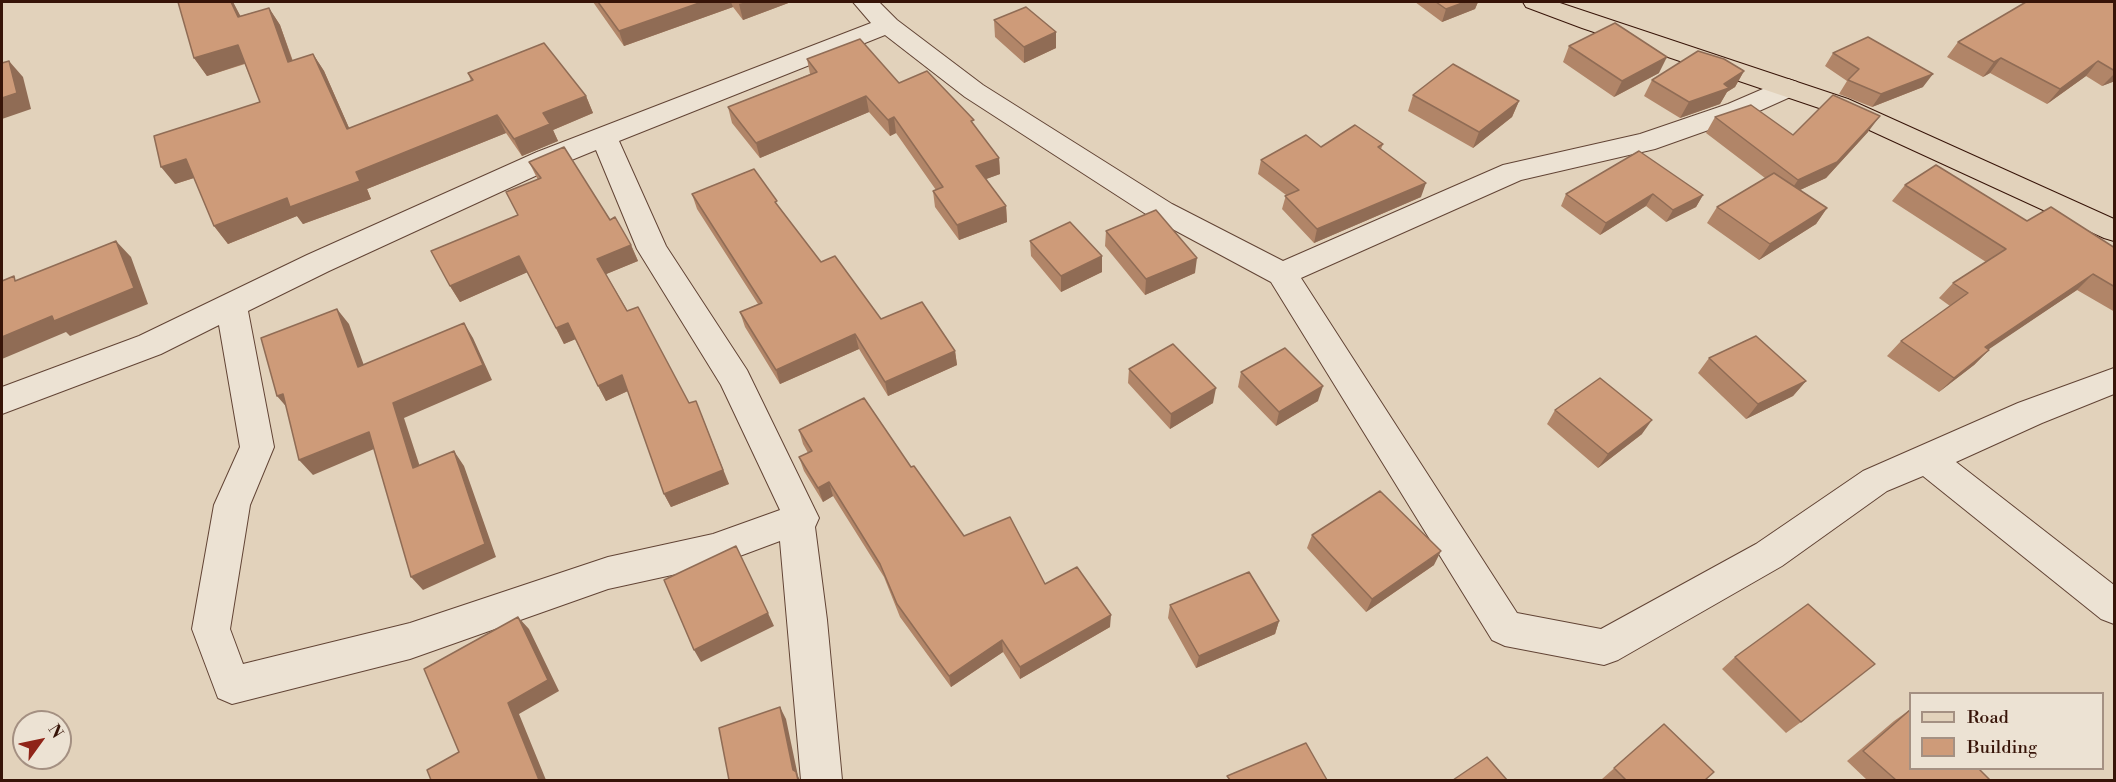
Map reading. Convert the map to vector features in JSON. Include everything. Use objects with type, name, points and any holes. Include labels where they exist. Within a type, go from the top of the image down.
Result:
[{"type":"main road","points":[[1534,2],[1838,105],[2115,231]]},
{"type":"street","points":[[865,2],[888,25],[974,91],[1161,212],[1281,274],[1505,628],[1604,646],[1769,555],[1875,481],[2030,413],[2115,381]]},
{"type":"street","points":[[2,401],[150,345],[318,263],[503,179],[888,25]]},
{"type":"street","points":[[1281,274],[1513,172],[1645,142],[1738,110],[1788,88]]},
{"type":"street","points":[[231,305],[257,447],[232,505],[211,629],[232,685],[410,641],[608,573],[713,550],[801,518],[735,379],[652,249],[604,137]]},
{"type":"street","points":[[1927,459],[2115,607]]},
{"type":"street","points":[[795,520],[808,620],[822,780]]},
{"type":"building","points":[[178,2],[231,2],[238,17],[269,8],[288,62],[313,54],[347,129],[473,80],[468,73],[544,43],[586,96],[543,113],[550,124],[514,139],[497,115],[356,172],[360,181],[290,207],[287,198],[214,226],[186,159],[161,167],[154,136],[260,102],[238,45],[194,58]]},
{"type":"building","points":[[598,2],[702,2],[619,31]]},
{"type":"building","points":[[1436,2],[1465,2],[1446,9]]},
{"type":"building","points":[[2026,2],[2115,2],[2115,71],[2098,61],[2060,89],[2001,58],[1994,62],[1958,42]]},
{"type":"building","points":[[1026,7],[1056,32],[1024,47],[994,20]]},
{"type":"building","points":[[1615,23],[1667,57],[1622,81],[1569,46]]},
{"type":"building","points":[[1868,37],[1933,74],[1881,94],[1848,80],[1859,69],[1833,53]]},
{"type":"building","points":[[860,39],[899,83],[927,71],[974,120],[971,121],[999,158],[976,166],[1006,206],[957,225],[933,191],[943,187],[894,117],[888,120],[866,96],[756,143],[728,107],[817,72],[807,59]]},
{"type":"building","points":[[1698,51],[1724,59],[1744,71],[1724,84],[1729,88],[1689,102],[1652,80]]},
{"type":"building","points":[[9,61],[17,93],[2,98],[2,63]]},
{"type":"building","points":[[1453,64],[1519,101],[1479,132],[1413,95]]},
{"type":"building","points":[[1833,95],[1880,116],[1837,162],[1798,180],[1715,117],[1751,105],[1793,135]]},
{"type":"building","points":[[1355,125],[1383,144],[1378,147],[1426,183],[1317,229],[1285,196],[1299,190],[1261,160],[1306,135],[1321,147]]},
{"type":"building","points":[[564,147],[610,220],[615,217],[631,245],[597,259],[627,311],[638,307],[689,403],[696,401],[723,470],[664,494],[622,375],[598,386],[568,323],[556,328],[519,256],[450,286],[431,251],[518,215],[506,192],[541,178],[529,162]]},
{"type":"building","points":[[1639,151],[1703,195],[1673,210],[1653,194],[1606,223],[1566,194]]},
{"type":"building","points":[[1936,165],[2027,221],[2051,207],[2115,248],[2115,287],[2093,274],[1985,347],[1989,350],[1954,378],[1901,341],[1968,293],[1953,283],[2006,249],[1905,185]]},
{"type":"building","points":[[754,169],[777,201],[775,202],[821,262],[835,256],[881,319],[922,302],[955,351],[885,382],[855,334],[776,370],[740,312],[762,303],[692,194]]},
{"type":"building","points":[[1774,173],[1827,208],[1770,244],[1717,207]]},
{"type":"building","points":[[1156,210],[1197,258],[1146,279],[1106,231]]},
{"type":"building","points":[[1070,222],[1102,256],[1061,276],[1030,241]]},
{"type":"building","points":[[116,241],[134,288],[54,321],[52,316],[2,337],[2,281],[14,276],[15,281]]},
{"type":"building","points":[[337,309],[358,367],[464,323],[483,365],[393,403],[413,468],[454,451],[485,544],[411,577],[369,432],[299,460],[283,394],[277,396],[261,338]]},
{"type":"building","points":[[1756,336],[1806,381],[1758,404],[1709,358]]},
{"type":"building","points":[[1173,344],[1216,388],[1171,414],[1129,369]]},
{"type":"building","points":[[1285,348],[1323,386],[1279,412],[1241,372]]},
{"type":"building","points":[[1600,378],[1652,420],[1608,454],[1555,410]]},
{"type":"building","points":[[864,398],[911,467],[914,466],[964,536],[1010,517],[1045,584],[1077,567],[1111,615],[1020,667],[1002,640],[949,676],[897,604],[880,564],[829,482],[818,488],[799,457],[812,451],[799,430]]},
{"type":"building","points":[[1380,491],[1441,551],[1372,599],[1312,535]]},
{"type":"building","points":[[736,546],[768,613],[694,650],[664,580]]},
{"type":"building","points":[[1249,572],[1279,621],[1199,656],[1170,605]]},
{"type":"building","points":[[1808,604],[1875,664],[1801,722],[1735,657]]},
{"type":"building","points":[[518,617],[548,680],[508,703],[539,780],[431,780],[427,770],[459,752],[424,669]]},
{"type":"building","points":[[780,707],[793,770],[798,780],[729,780],[719,728]]},
{"type":"building","points":[[1909,711],[1909,770],[1980,770],[1990,780],[1896,780],[1863,751]]},
{"type":"building","points":[[1664,724],[1714,772],[1705,780],[1626,780],[1614,768]]},
{"type":"building","points":[[1306,743],[1327,780],[1230,780],[1227,776]]},
{"type":"building","points":[[1487,757],[1507,780],[1453,780]]}]
